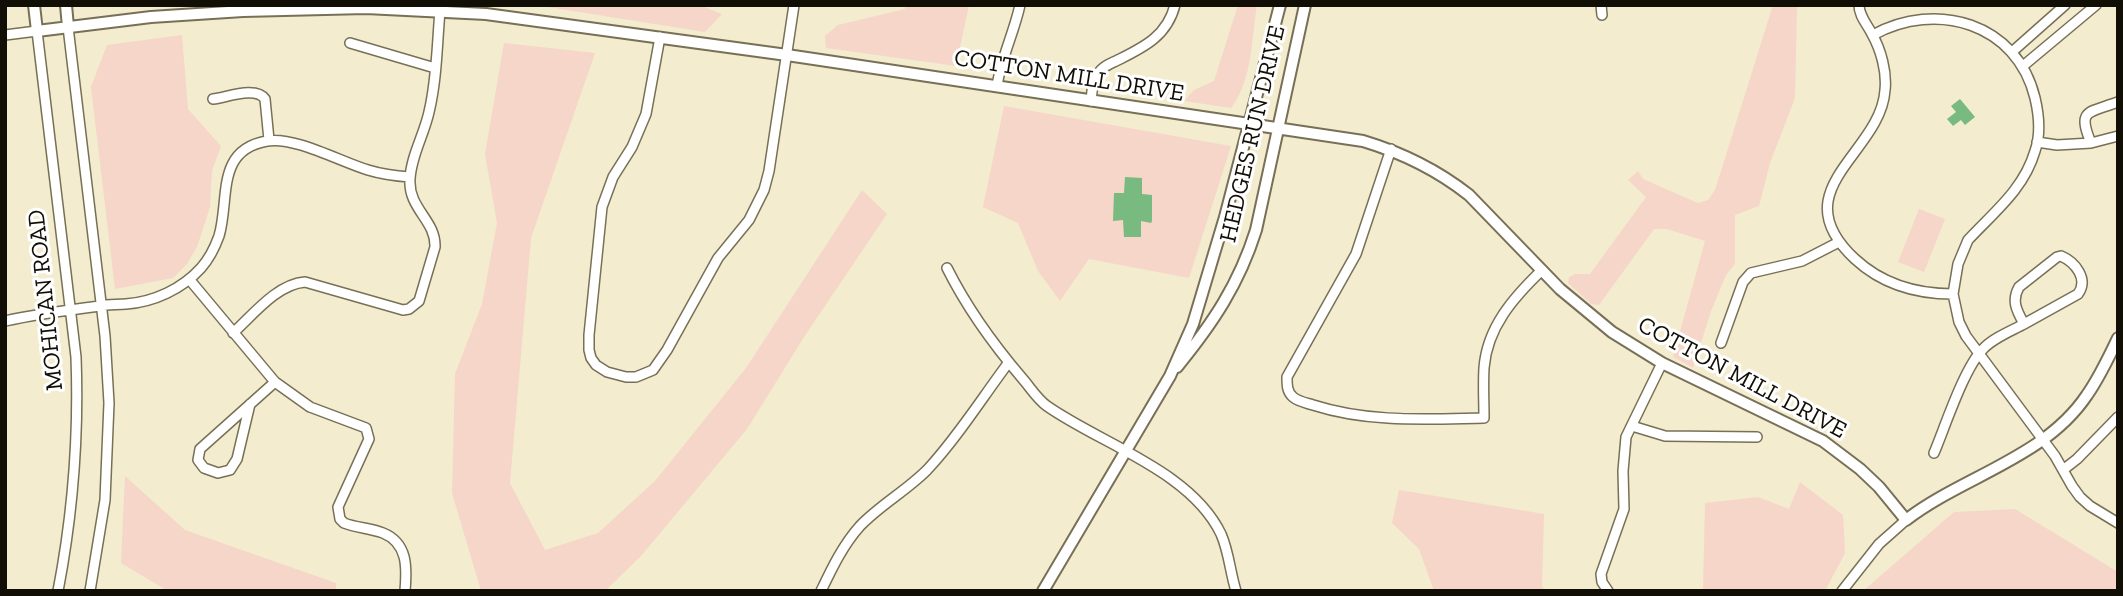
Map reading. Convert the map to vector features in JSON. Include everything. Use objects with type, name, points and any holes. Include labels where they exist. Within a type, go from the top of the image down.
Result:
[{"type":"street","name":"MOHICAN ROAD","points":[[34,5],[71,310],[77,395],[72,502],[58,591]]},
{"type":"street","points":[[65,5],[102,305],[109,403],[105,500],[90,591]]},
{"type":"street","points":[[660,37],[646,114],[632,147],[612,177],[602,207],[591,309],[588,343],[592,358],[596,365],[607,372],[626,377],[636,377],[653,370],[718,258],[757,207],[769,172],[794,5]]},
{"type":"street","points":[[997,86],[1020,5]]},
{"type":"street","points":[[1091,101],[1097,74],[1106,66],[1152,41],[1169,22],[1175,5]]},
{"type":"street","name":"HEDGES RUN DRIVE","points":[[1170,376],[1200,304],[1280,5]]},
{"type":"street","name":"HEDGES RUN DRIVE","points":[[1043,591],[1170,376],[1223,307],[1238,279],[1256,230],[1305,5]]},
{"type":"street","points":[[1858,5],[1859,13],[1873,35],[1882,59],[1885,92],[1877,119],[1832,186],[1829,210],[1834,232],[1839,242],[1858,262],[1888,281],[1923,292],[1953,294]]},
{"type":"street","points":[[1930,17],[1931,5]]},
{"type":"street","points":[[2012,52],[2065,5]]},
{"type":"street","points":[[2023,66],[2096,5]]},
{"type":"street","name":"COTTON MILL DRIVE","points":[[5,35],[217,9],[366,7],[440,11],[545,21],[660,37],[1363,141],[1391,149],[1430,167],[1454,183],[1577,304],[1607,328],[1662,363],[1823,441],[1860,469],[1906,520]]},
{"type":"street","points":[[233,333],[280,290],[299,282],[403,310],[415,306],[419,301],[435,239],[432,229],[414,202],[410,177],[429,114],[440,11]]},
{"type":"street","points":[[1873,35],[1907,21],[1930,17],[1947,18],[1979,28],[2002,43],[2023,66],[2038,110],[2037,142],[2030,164],[2012,194],[1968,240],[1958,264],[1953,294],[1959,323],[2043,439],[2080,497],[2118,523]]},
{"type":"street","points":[[1275,25],[1298,31]]},
{"type":"street","points":[[350,43],[435,68]]},
{"type":"street","points":[[213,99],[255,92],[263,95],[269,140]]},
{"type":"street","points":[[2091,143],[2084,125],[2085,117],[2118,102]]},
{"type":"street","points":[[2037,142],[2057,145],[2091,143],[2118,136]]},
{"type":"street","points":[[5,321],[152,299],[176,288],[207,260],[219,235],[225,186],[231,163],[248,148],[269,140],[287,141],[369,171],[410,177]]},
{"type":"street","points":[[1391,149],[1356,254],[1287,377],[1288,391],[1292,396],[1323,408],[1355,415],[1400,419],[1484,418],[1484,367],[1491,339],[1505,310],[1516,295],[1542,270]]},
{"type":"street","points":[[1721,343],[1743,282],[1751,273],[1802,261],[1839,242]]},
{"type":"street","points":[[1934,453],[1979,354],[1988,345],[2078,294],[2082,289],[2081,275],[2065,257],[2057,257],[2019,287],[2014,300],[2024,324]]},
{"type":"street","points":[[947,268],[961,296],[1009,362],[1044,404],[1157,470],[1203,508],[1220,532],[1226,546],[1236,591]]},
{"type":"street","points":[[189,279],[275,382],[310,407],[361,424],[369,432],[368,445],[338,513],[344,523],[384,533],[400,547],[407,560],[405,591]]},
{"type":"street","points":[[1842,591],[1879,544],[1906,520],[1926,505],[2028,450],[2073,413],[2087,396],[2118,338]]},
{"type":"street","points":[[821,591],[847,542],[875,513],[926,471],[1009,362]]},
{"type":"street","points":[[1608,591],[1602,582],[1601,574],[1624,509],[1626,438],[1662,363]]},
{"type":"street","points":[[250,404],[235,465],[218,473],[204,468],[198,460],[200,449],[250,404],[275,382]]},
{"type":"street","points":[[2063,470],[2118,416]]},
{"type":"street","points":[[1632,426],[1665,436],[1757,437]]},
{"type":"shaded area","points":[[535,5],[699,5],[722,14],[705,32]]},
{"type":"shaded area","points":[[905,5],[969,5],[956,66],[826,48],[825,36],[838,25],[905,9]]},
{"type":"shaded area","points":[[1238,5],[1257,5],[1250,59],[1244,85],[1238,97],[1231,108],[1184,101],[1194,90],[1214,81]]},
{"type":"shaded area","points":[[1773,5],[1797,5],[1795,98],[1770,163],[1759,206],[1735,215],[1735,264],[1726,275],[1711,311],[1693,368],[1673,357],[1705,241],[1667,229],[1654,229],[1599,305],[1591,304],[1568,283],[1569,277],[1575,274],[1590,274],[1646,197],[1628,180],[1638,171],[1643,179],[1698,203],[1708,200],[1715,190]]},
{"type":"shaded area","points":[[182,35],[188,109],[221,146],[212,171],[210,207],[197,247],[187,264],[173,278],[115,289],[91,87],[107,45]]},
{"type":"shaded area","points":[[504,43],[595,53],[531,238],[510,483],[545,550],[598,533],[655,481],[746,368],[862,190],[887,214],[804,337],[747,429],[641,556],[605,591],[481,591],[452,493],[455,374],[482,304],[497,223],[485,154]]},
{"type":"shaded area","points":[[1960,99],[1975,117],[1965,125],[1961,120],[1953,126],[1947,119],[1956,112],[1951,106]]},
{"type":"shaded area","points":[[1004,106],[1231,146],[1189,278],[1089,259],[1060,301],[1038,271],[1018,223],[983,207]]},
{"type":"shaded area","points":[[1125,177],[1142,178],[1142,194],[1152,195],[1152,221],[1141,221],[1141,237],[1124,237],[1123,220],[1113,221],[1114,193],[1124,193]]},
{"type":"shaded area","points":[[1919,209],[1945,219],[1924,272],[1898,262]]},
{"type":"shaded area","points":[[125,476],[185,530],[336,583],[336,591],[168,591],[121,563]]},
{"type":"shaded area","points":[[1800,482],[1843,515],[1845,553],[1825,591],[1703,591],[1705,503],[1758,497],[1789,509]]},
{"type":"shaded area","points":[[1399,490],[1544,514],[1544,591],[1434,591],[1419,549],[1392,523]]},
{"type":"shaded area","points":[[2015,509],[2118,572],[2118,591],[1863,591],[1954,512]]}]
